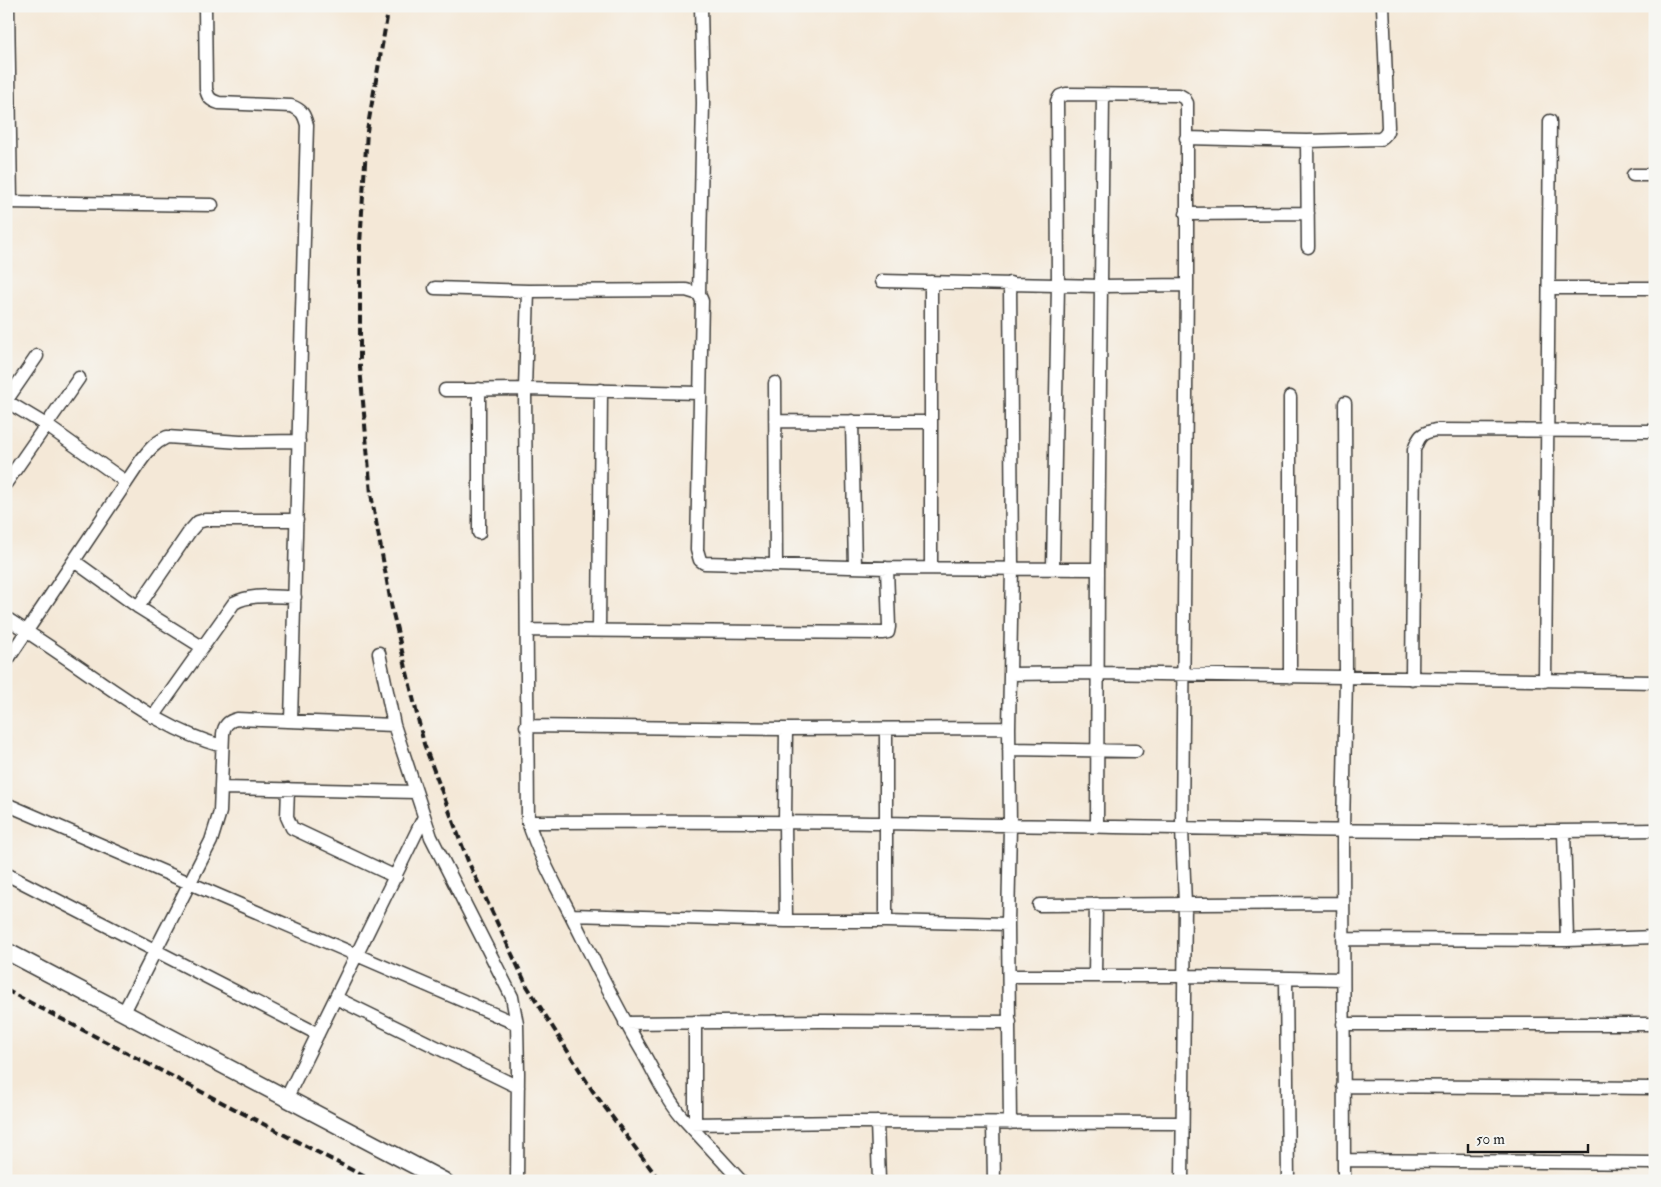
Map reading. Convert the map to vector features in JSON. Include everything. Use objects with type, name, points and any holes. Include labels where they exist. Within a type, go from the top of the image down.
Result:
[{"type":"street","points":[[8,6],[9,202],[212,205]]},
{"type":"street","points":[[205,6],[206,89],[208,97],[212,101],[219,103],[291,106],[299,109],[304,114],[307,125],[291,721]]},
{"type":"street","points":[[701,6],[703,103],[699,294],[702,301],[699,393],[698,555],[700,560],[704,563],[887,568],[1012,567],[1098,569]]},
{"type":"street","points":[[1186,138],[1307,141],[1380,139],[1387,134],[1388,127],[1383,6]]},
{"type":"street","points":[[1053,568],[1058,284],[1057,101],[1060,96],[1066,94],[1179,95],[1187,103],[1182,829],[1185,904],[1182,1181]]},
{"type":"street","points":[[1098,827],[1098,569],[1103,95]]},
{"type":"street","points":[[1545,681],[1550,121]]},
{"type":"street","points":[[1307,141],[1308,247]]},
{"type":"street","points":[[1633,176],[1655,175]]},
{"type":"street","points":[[1186,214],[1308,213]]},
{"type":"street","points":[[882,281],[1101,286],[1187,285]]},
{"type":"street","points":[[931,282],[931,567]]},
{"type":"street","points":[[1010,283],[1012,567],[1008,924],[1010,1123]]},
{"type":"street","points":[[435,288],[528,291],[686,290],[699,294]]},
{"type":"street","points":[[1549,288],[1655,288]]},
{"type":"street","points":[[528,291],[526,388],[526,726],[528,822],[546,868],[626,1023],[672,1105],[692,1124],[741,1181]]},
{"type":"street","points":[[38,356],[6,401],[46,425],[126,482]]},
{"type":"street","points":[[6,483],[79,378]]},
{"type":"street","points":[[775,383],[776,564]]},
{"type":"street","points":[[445,390],[526,388],[699,393]]},
{"type":"street","points":[[479,389],[479,533]]},
{"type":"street","points":[[599,630],[601,390]]},
{"type":"street","points":[[1290,397],[1290,677]]},
{"type":"street","points":[[1344,1181],[1345,403]]},
{"type":"street","points":[[776,421],[931,422]]},
{"type":"street","points":[[852,421],[854,567]]},
{"type":"street","points":[[1412,679],[1414,450],[1418,438],[1425,432],[1436,430],[1655,431]]},
{"type":"street","points":[[6,662],[126,482],[150,448],[158,441],[166,438],[240,442],[299,441]]},
{"type":"street","points":[[138,607],[190,530],[198,522],[205,520],[297,520]]},
{"type":"street","points":[[74,561],[138,607],[202,647]]},
{"type":"street","points":[[527,630],[883,633],[888,632],[889,627],[887,568]]},
{"type":"street","points":[[153,717],[234,603],[251,597],[295,597]]},
{"type":"street","points":[[6,618],[153,717],[199,740],[222,746]]},
{"type":"street","points":[[379,653],[394,725],[431,837],[512,997],[517,1024],[517,1181]]},
{"type":"street","points":[[1010,674],[1098,673],[1655,682]]},
{"type":"street","points":[[124,1012],[211,842],[220,812],[224,728],[230,721],[236,719],[394,725]]},
{"type":"street","points":[[526,726],[786,729],[1009,728]]},
{"type":"street","points":[[786,729],[786,921]]},
{"type":"street","points":[[886,729],[886,921]]},
{"type":"street","points":[[1010,749],[1136,751]]},
{"type":"street","points":[[221,788],[416,792]]},
{"type":"street","points":[[288,789],[287,817],[292,828],[396,877]]},
{"type":"street","points":[[6,804],[517,1024]]},
{"type":"street","points":[[287,1097],[424,817]]},
{"type":"street","points":[[528,822],[886,823],[1182,829],[1655,830]]},
{"type":"street","points":[[1564,831],[1567,940]]},
{"type":"street","points":[[6,874],[318,1034]]},
{"type":"street","points":[[1039,904],[1344,904]]},
{"type":"street","points":[[1095,976],[1096,904]]},
{"type":"street","points":[[570,915],[786,921],[1008,924]]},
{"type":"street","points":[[1344,939],[1567,940],[1655,937]]},
{"type":"street","points":[[6,951],[444,1181]]},
{"type":"street","points":[[1009,976],[1184,976],[1344,979]]},
{"type":"street","points":[[1286,978],[1288,1181]]},
{"type":"street","points":[[336,998],[518,1087]]},
{"type":"street","points":[[692,1124],[695,1022]]},
{"type":"street","points":[[626,1023],[1010,1022]]},
{"type":"street","points":[[1344,1024],[1655,1024]]},
{"type":"street","points":[[1344,1086],[1655,1088]]},
{"type":"street","points":[[692,1124],[877,1122],[1182,1123]]},
{"type":"street","points":[[877,1122],[879,1181]]},
{"type":"street","points":[[994,1123],[994,1181]]},
{"type":"street","points":[[1344,1160],[1655,1163]]},
{"type":"railway","points":[[389,6],[367,131],[360,244],[360,367],[371,494],[392,609],[424,744],[468,861],[527,986],[592,1090],[660,1181]]},
{"type":"railway","points":[[6,990],[373,1181]]}]
